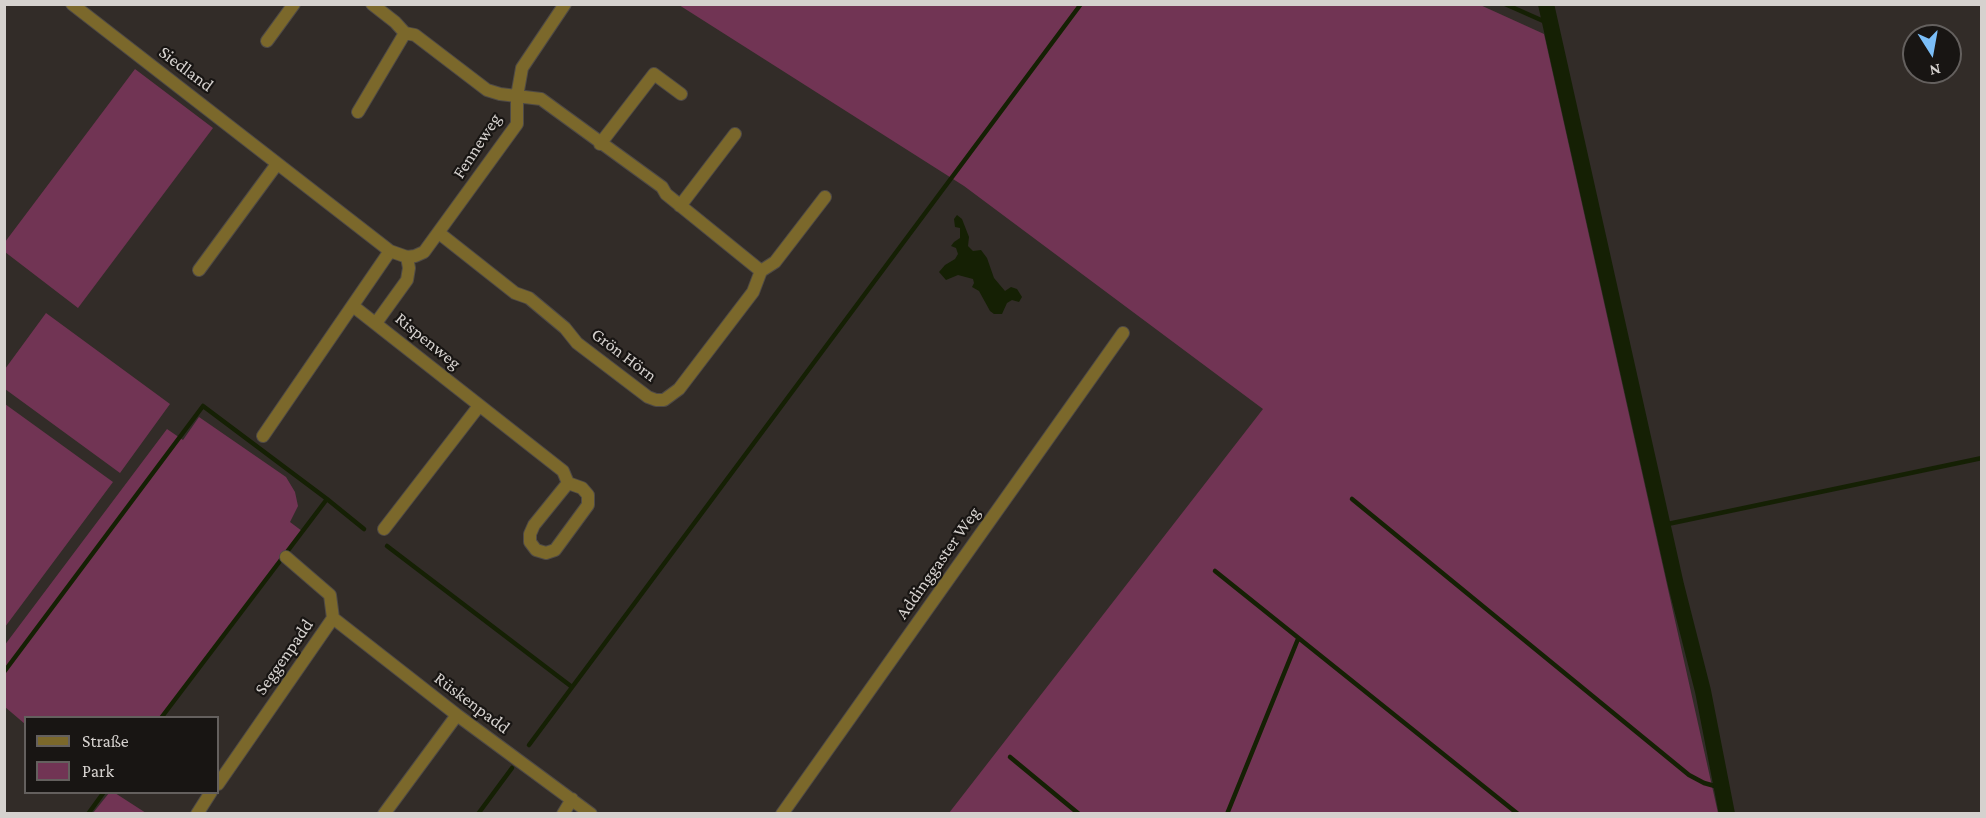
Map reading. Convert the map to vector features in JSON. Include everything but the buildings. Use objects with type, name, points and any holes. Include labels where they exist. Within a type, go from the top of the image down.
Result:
[{"type":"street","name":"Siedland","points":[[72,4],[390,250],[407,257]]},
{"type":"street","points":[[267,41],[294,4]]},
{"type":"street","name":"Fenneweg","points":[[407,257],[424,252],[517,124],[517,96],[522,68],[565,4]]},
{"type":"street","points":[[376,6],[405,33],[415,35],[487,90],[541,99],[653,181],[680,206],[761,271]]},
{"type":"street","points":[[358,112],[405,33]]},
{"type":"street","points":[[600,144],[654,74],[681,94]]},
{"type":"street","points":[[680,206],[735,134]]},
{"type":"street","points":[[199,270],[277,164]]},
{"type":"street","name":"Grön Hörn","points":[[439,233],[515,293],[529,298],[566,327],[577,343],[648,397],[664,400],[679,389],[753,292],[761,271],[775,262],[825,197]]},
{"type":"street","points":[[263,436],[390,250]]},
{"type":"street","points":[[376,323],[407,280],[409,268],[407,257]]},
{"type":"street","name":"Rispenweg","points":[[353,306],[563,471],[568,483],[582,488],[588,495],[588,505],[555,550],[546,553],[536,550],[530,542],[530,534],[534,525],[568,483]]},
{"type":"street","name":"Addinggaster Weg","points":[[782,813],[1123,333]]},
{"type":"street","points":[[384,529],[479,406]]},
{"type":"street","name":"Seggenpadd","points":[[219,782],[333,618],[330,595],[286,557]]},
{"type":"street","name":"Rüskenpadd","points":[[333,618],[456,715],[591,813]]},
{"type":"street","points":[[384,813],[456,715]]},
{"type":"street","points":[[196,813],[210,794]]},
{"type":"street","points":[[562,813],[572,799]]},
{"type":"green space","points":[[1478,4],[1544,34],[1718,813],[949,813],[1263,409],[964,186],[679,5]]},
{"type":"green space","points":[[135,69],[213,128],[78,308],[5,252],[5,242]]},
{"type":"green space","points":[[46,313],[170,404],[120,473],[5,389],[5,369]]},
{"type":"green space","points":[[5,404],[113,482],[5,627]]},
{"type":"green space","points":[[199,417],[286,477],[295,492],[298,506],[290,522],[302,531],[162,716],[24,716],[24,723],[5,707],[4,646],[167,429],[183,440]]},
{"type":"green space","points":[[108,794],[117,794],[146,813],[93,813]]},
{"type":"shaded area","points":[[957,215],[962,219],[969,237],[968,246],[973,251],[981,250],[987,258],[994,278],[1005,291],[1011,287],[1017,289],[1022,297],[1019,302],[1012,300],[1007,303],[1002,314],[994,314],[990,311],[979,291],[972,287],[973,279],[958,275],[946,280],[939,272],[958,254],[956,248],[951,246],[960,238],[960,228],[955,227],[954,219]]},
{"type":"waterway","points":[[529,745],[1081,4]]},
{"type":"waterway","points":[[1505,4],[1550,24]]},
{"type":"waterway","points":[[1546,4],[1676,585],[1703,691],[1727,814]]},
{"type":"waterway","points":[[4,672],[203,406],[327,499]]},
{"type":"waterway","points":[[1663,525],[1982,458]]},
{"type":"waterway","points":[[163,716],[327,499],[364,529]]},
{"type":"waterway","points":[[1352,499],[1689,775],[1704,783],[1722,788]]},
{"type":"waterway","points":[[387,546],[572,687]]},
{"type":"waterway","points":[[1215,571],[1518,814]]},
{"type":"waterway","points":[[1227,814],[1298,639]]},
{"type":"waterway","points":[[1010,757],[1079,814]]},
{"type":"waterway","points":[[478,814],[512,768]]},
{"type":"waterway","points":[[88,814],[103,794]]}]
